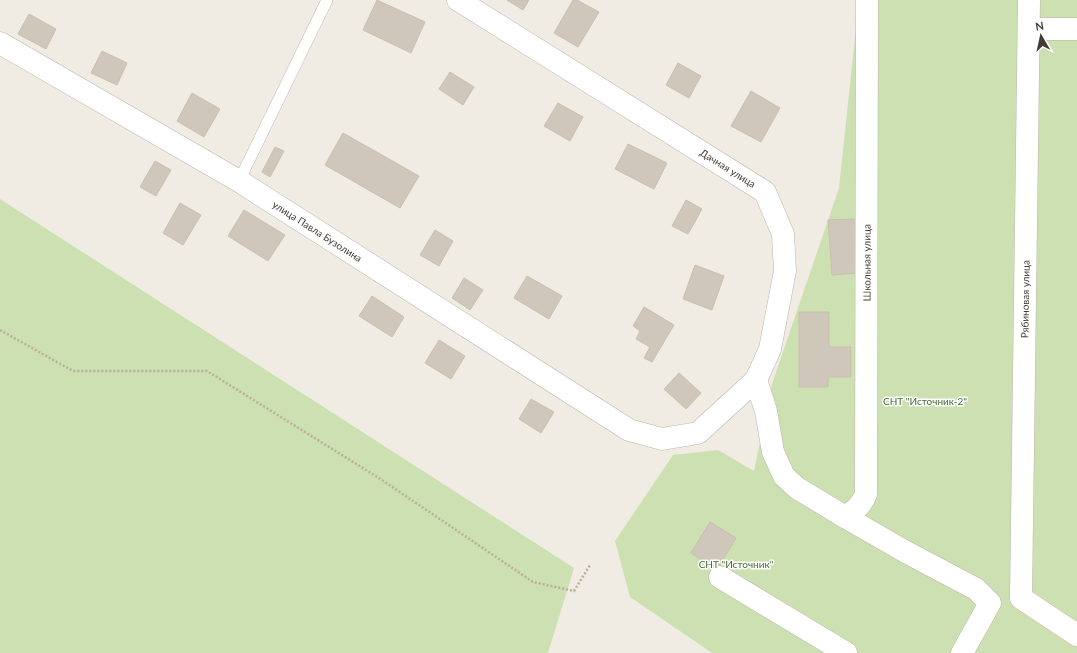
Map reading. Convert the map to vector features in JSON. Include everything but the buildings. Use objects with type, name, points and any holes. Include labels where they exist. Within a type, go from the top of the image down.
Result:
[{"type":"street","name":"Дачная улица","points":[[458,0],[766,192],[783,234],[785,271],[770,349],[756,380],[698,433],[662,439],[629,430]]},
{"type":"street","name":"Школьная улица","points":[[845,517],[858,508],[863,502],[866,494],[867,0]]},
{"type":"street","name":"Рябиновая улица","points":[[1029,0],[1021,598],[1077,635]]},
{"type":"street","points":[[1029,29],[1077,29]]},
{"type":"street","name":"улица Павла Бузолина","points":[[0,43],[239,180],[629,430]]},
{"type":"street","points":[[756,380],[766,411],[773,452],[784,476],[797,488],[845,517],[906,552],[976,588],[990,603],[962,653]]},
{"type":"street","points":[[720,577],[846,653]]},
{"type":"lane","points":[[239,180],[327,0]]},
{"type":"path","points":[[0,330],[73,371],[207,370],[382,480],[533,582],[574,590],[590,565]]},
{"type":"green space","name":"СНТ \"Источник-2\"","points":[[859,0],[1077,0],[1077,653],[712,653],[630,597],[615,541],[673,455],[718,450],[754,471],[772,384],[839,188]]},
{"type":"green space","points":[[0,199],[574,568],[548,653],[0,653]]},
{"type":"park label","name":"СНТ \"Источник\"","points":[[736,564]]}]
